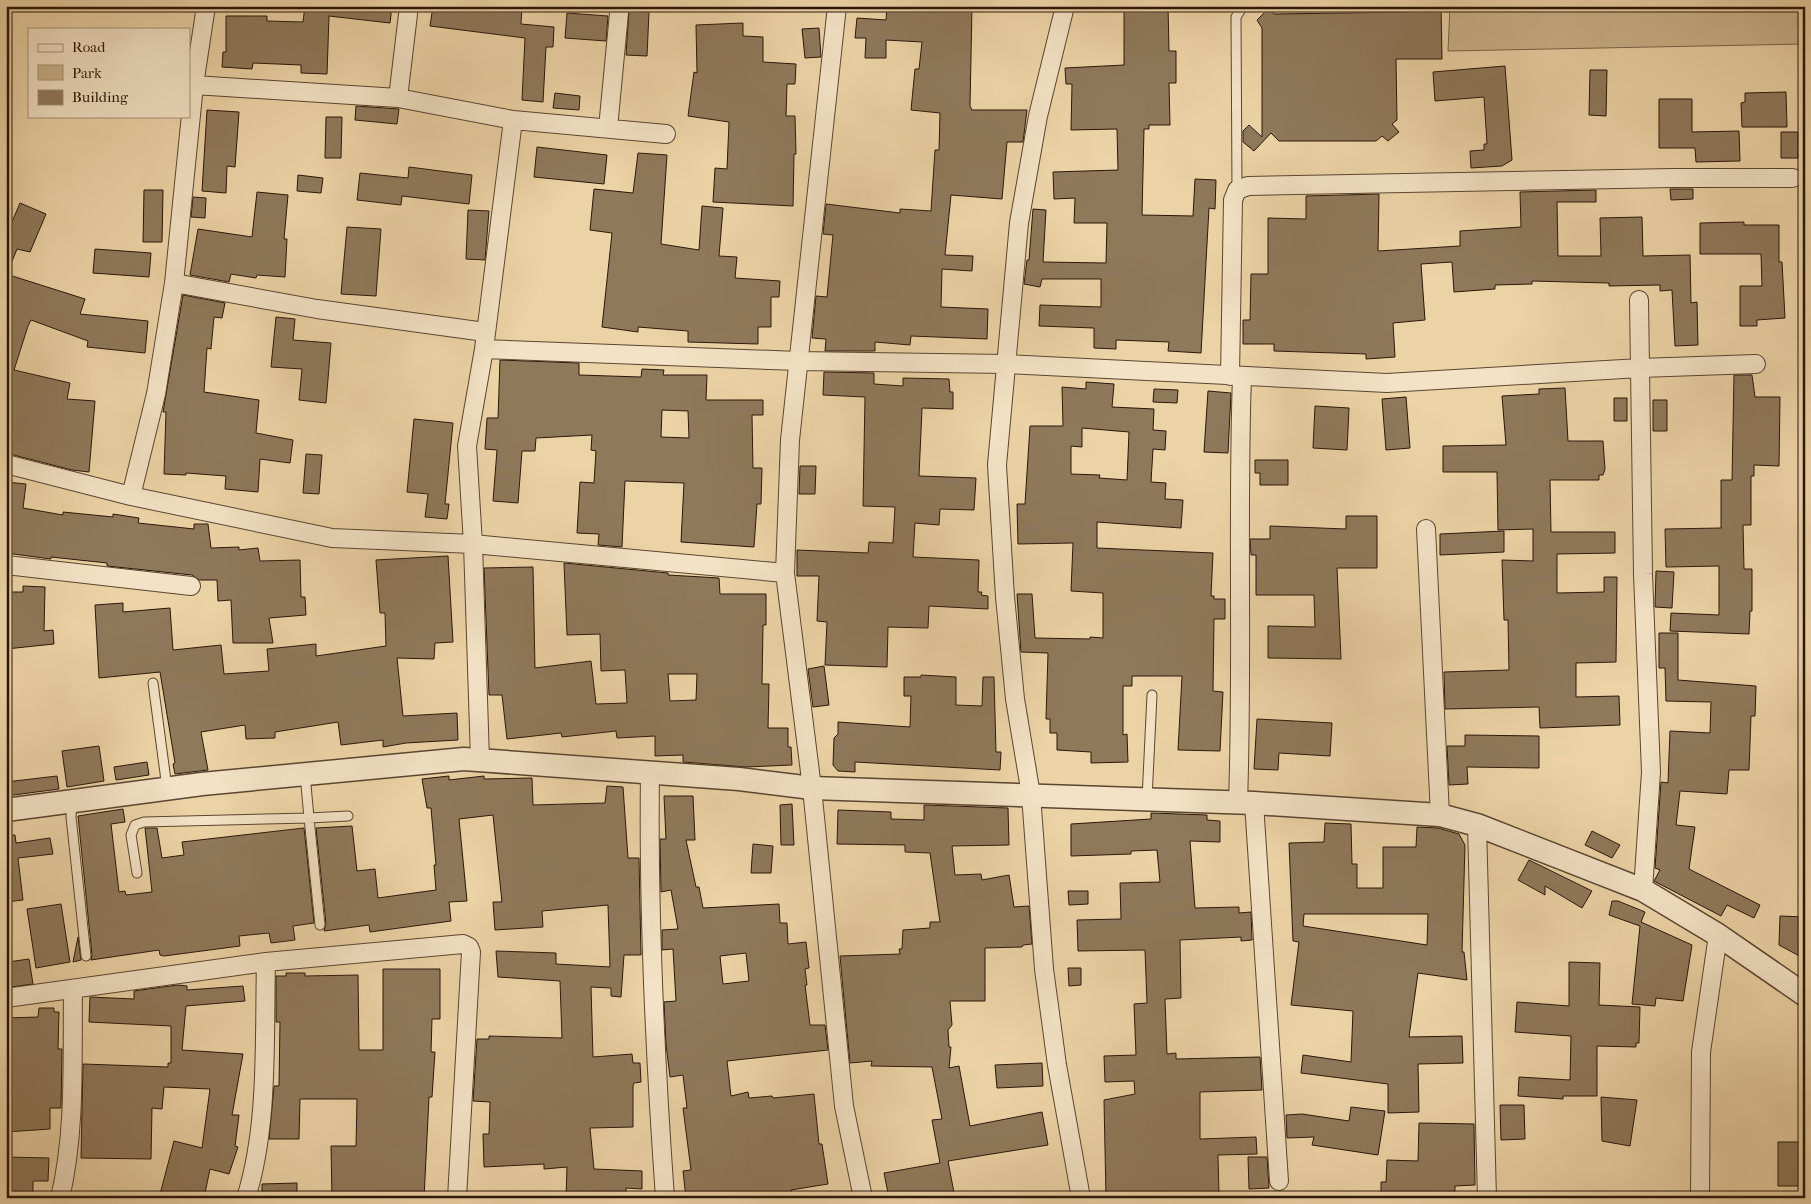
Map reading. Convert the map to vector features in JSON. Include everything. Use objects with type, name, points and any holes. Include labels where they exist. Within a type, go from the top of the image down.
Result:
[{"type":"street","points":[[131,496],[156,394],[174,283],[194,85],[206,6]]},
{"type":"street","points":[[398,98],[409,6]]},
{"type":"street","points":[[836,6],[790,440],[785,573],[812,788],[844,1106],[863,1198]]},
{"type":"street","points":[[1065,6],[1038,116],[1019,223],[998,474],[1015,699],[1031,795],[1045,978],[1058,1074],[1081,1198]]},
{"type":"street","points":[[608,128],[619,13]]},
{"type":"street","points":[[194,85],[398,98],[513,120],[666,134]]},
{"type":"street","points":[[480,760],[474,544],[467,446],[484,340],[513,120]]},
{"type":"street","points":[[1278,1180],[1240,739],[1233,200],[1237,190],[1248,186],[1663,178],[1793,178]]},
{"type":"street","points":[[174,283],[484,340],[798,360],[1006,364],[1387,383],[1640,368],[1756,364]]},
{"type":"street","points":[[1639,300],[1643,574],[1651,772],[1643,890]]},
{"type":"street","points":[[6,464],[131,496],[332,538],[474,544],[785,573]]},
{"type":"street","points":[[1426,529],[1440,815]]},
{"type":"street","points":[[6,565],[190,586]]},
{"type":"street","points":[[6,810],[305,773],[480,760],[650,774],[739,779],[812,788],[1246,802],[1440,815],[1477,825],[1643,890],[1718,935],[1805,995]]},
{"type":"street","points":[[650,774],[649,845],[660,1124],[665,1198]]},
{"type":"street","points":[[1477,825],[1487,1198]]},
{"type":"street","points":[[1700,1198],[1700,1052],[1718,935]]},
{"type":"street","points":[[6,998],[266,962],[462,944],[469,946],[471,952],[457,1198]]},
{"type":"street","points":[[246,1198],[253,1177],[262,1105],[266,962]]},
{"type":"street","points":[[60,1198],[64,1180],[70,1108],[73,988]]},
{"type":"lane","points":[[1237,190],[1236,17],[1243,6]]},
{"type":"lane","points":[[153,683],[167,789]]},
{"type":"lane","points":[[1147,799],[1152,695]]},
{"type":"lane","points":[[305,773],[320,925]]},
{"type":"lane","points":[[72,801],[71,817],[86,956]]},
{"type":"lane","points":[[137,874],[131,835],[135,825],[144,822],[348,816]]},
{"type":"green space","points":[[1450,6],[1805,6],[1805,44],[1448,51]]},
{"type":"building","points":[[305,6],[392,6],[390,23],[329,16],[327,74],[301,73],[301,65],[253,63],[252,69],[222,67],[223,52],[226,52],[226,16],[267,16],[267,21],[303,22]]},
{"type":"building","points":[[433,6],[522,7],[521,24],[554,27],[553,47],[546,47],[543,102],[522,100],[525,38],[430,26]]},
{"type":"building","points":[[887,6],[972,6],[970,106],[972,110],[1027,110],[1023,142],[1007,142],[1002,199],[951,195],[945,255],[973,256],[972,271],[942,269],[941,307],[988,309],[987,339],[911,336],[910,345],[875,342],[875,351],[825,351],[826,339],[812,338],[816,296],[827,297],[833,235],[823,234],[826,204],[900,213],[900,209],[931,211],[935,150],[939,150],[940,113],[911,110],[915,69],[919,69],[922,42],[886,40],[886,58],[865,58],[866,38],[855,38],[857,18],[886,20]]},
{"type":"building","points":[[1124,6],[1168,6],[1169,51],[1176,51],[1176,83],[1169,83],[1170,125],[1149,125],[1149,129],[1144,129],[1142,215],[1193,216],[1195,179],[1216,180],[1215,209],[1209,208],[1201,353],[1168,351],[1169,342],[1116,340],[1116,349],[1094,348],[1094,328],[1039,326],[1040,305],[1101,307],[1101,279],[1042,279],[1040,287],[1024,284],[1027,260],[1029,260],[1033,209],[1046,210],[1043,262],[1106,263],[1107,223],[1074,223],[1075,198],[1054,199],[1053,172],[1118,170],[1117,129],[1071,130],[1072,84],[1066,84],[1065,68],[1124,65]]},
{"type":"building","points":[[1410,6],[1441,6],[1442,59],[1396,59],[1397,120],[1392,124],[1399,132],[1388,141],[1382,136],[1376,141],[1279,141],[1271,133],[1254,151],[1243,142],[1243,131],[1249,125],[1262,137],[1262,28],[1257,20],[1269,8],[1274,14],[1410,12]]},
{"type":"building","points":[[629,11],[649,12],[647,56],[626,55]]},
{"type":"building","points":[[567,13],[608,16],[606,41],[565,38]]},
{"type":"building","points":[[743,23],[743,36],[763,37],[763,62],[796,64],[795,84],[787,84],[786,116],[795,116],[796,154],[794,154],[793,206],[713,202],[715,168],[727,169],[729,122],[688,116],[694,72],[697,73],[696,25]]},
{"type":"building","points":[[819,28],[821,57],[805,58],[802,29]]},
{"type":"building","points":[[1505,66],[1512,160],[1502,166],[1471,168],[1470,151],[1484,150],[1484,144],[1487,144],[1484,97],[1435,101],[1433,72]]},
{"type":"building","points":[[1590,70],[1607,70],[1606,116],[1589,115]]},
{"type":"building","points":[[1786,92],[1787,127],[1742,127],[1741,103],[1745,102],[1745,93]]},
{"type":"building","points":[[555,93],[580,96],[579,110],[553,108]]},
{"type":"building","points":[[1659,99],[1692,99],[1692,132],[1739,131],[1740,161],[1696,162],[1695,148],[1659,148]]},
{"type":"building","points":[[356,106],[399,109],[397,124],[355,120]]},
{"type":"building","points":[[207,110],[239,112],[235,167],[227,166],[226,193],[202,191]]},
{"type":"building","points":[[326,117],[342,117],[341,158],[325,158]]},
{"type":"building","points":[[1781,132],[1798,132],[1798,158],[1781,158]]},
{"type":"building","points":[[537,147],[607,155],[604,184],[534,177]]},
{"type":"building","points":[[638,153],[667,155],[661,244],[699,250],[702,206],[723,208],[719,256],[737,257],[735,278],[780,281],[779,297],[771,297],[771,327],[758,327],[758,344],[688,342],[688,331],[638,327],[638,332],[602,327],[612,233],[590,230],[594,189],[633,193]]},
{"type":"building","points":[[409,167],[472,175],[469,204],[402,196],[401,205],[357,200],[360,173],[408,178]]},
{"type":"building","points":[[298,175],[323,178],[321,193],[297,191]]},
{"type":"building","points":[[1670,189],[1693,189],[1693,199],[1671,200]]},
{"type":"building","points":[[144,190],[163,190],[162,242],[143,242]]},
{"type":"building","points":[[1596,190],[1596,202],[1557,202],[1558,256],[1601,256],[1600,218],[1642,217],[1643,256],[1690,255],[1691,303],[1697,302],[1698,345],[1675,346],[1672,290],[1660,291],[1660,285],[1609,286],[1609,283],[1532,281],[1532,284],[1495,285],[1495,289],[1454,292],[1452,262],[1421,264],[1425,320],[1393,323],[1395,357],[1366,359],[1366,354],[1274,351],[1274,344],[1243,344],[1243,320],[1250,320],[1251,274],[1268,274],[1268,218],[1306,219],[1306,196],[1379,194],[1378,251],[1460,246],[1460,231],[1521,227],[1520,192]]},
{"type":"building","points":[[257,192],[288,195],[284,239],[287,239],[285,277],[257,275],[256,278],[231,274],[229,282],[190,275],[198,229],[252,237]]},
{"type":"building","points":[[193,197],[206,198],[205,218],[191,217]]},
{"type":"building","points":[[20,203],[46,214],[30,252],[17,249],[7,274],[6,236]]},
{"type":"building","points":[[468,210],[489,211],[485,260],[466,259]]},
{"type":"building","points":[[1744,222],[1744,225],[1779,225],[1779,262],[1782,262],[1785,318],[1757,320],[1757,326],[1740,326],[1740,286],[1762,286],[1761,254],[1700,254],[1700,223]]},
{"type":"building","points":[[347,227],[381,229],[376,296],[341,294]]},
{"type":"building","points":[[95,249],[151,253],[149,277],[93,273]]},
{"type":"building","points":[[6,274],[85,299],[80,314],[148,321],[145,353],[87,347],[88,341],[31,320],[28,326],[14,370],[70,383],[67,399],[95,401],[89,472],[72,470],[6,453]]},
{"type":"building","points":[[183,295],[225,303],[222,318],[214,317],[211,349],[207,348],[204,392],[259,400],[256,433],[293,440],[290,463],[260,459],[258,492],[225,489],[226,476],[186,473],[186,475],[164,474],[166,412],[163,412]]},
{"type":"building","points":[[276,317],[295,319],[293,340],[331,343],[326,403],[299,400],[302,369],[271,367]]},
{"type":"building","points":[[500,360],[579,363],[579,375],[641,377],[642,369],[664,370],[663,375],[707,375],[706,400],[763,400],[763,415],[752,415],[753,468],[762,468],[761,504],[757,504],[754,547],[681,542],[684,483],[625,481],[622,547],[598,545],[599,534],[577,533],[580,482],[594,483],[596,451],[591,450],[592,435],[536,438],[535,451],[522,451],[518,503],[493,501],[497,450],[485,449],[487,418],[498,418]],"holes":[[[662,410],[688,411],[689,438],[661,437]]]},
{"type":"building","points":[[824,372],[874,373],[874,384],[903,386],[903,378],[949,379],[950,392],[953,392],[953,409],[922,408],[919,476],[976,478],[974,510],[940,509],[939,525],[915,523],[913,557],[979,560],[978,592],[982,592],[981,595],[988,596],[988,609],[929,606],[928,628],[888,627],[887,667],[825,665],[827,622],[817,621],[819,576],[797,576],[797,550],[868,553],[869,542],[893,543],[895,507],[863,506],[865,397],[823,395]]},
{"type":"building","points":[[1734,375],[1752,375],[1755,397],[1780,397],[1779,466],[1754,465],[1754,476],[1751,476],[1751,525],[1743,525],[1744,569],[1752,569],[1752,611],[1750,611],[1749,634],[1670,631],[1671,613],[1719,615],[1719,566],[1666,567],[1665,529],[1721,528],[1721,480],[1732,480]]},
{"type":"building","points":[[1086,382],[1114,384],[1112,407],[1154,409],[1153,430],[1166,431],[1165,450],[1153,449],[1151,482],[1166,483],[1165,499],[1183,500],[1181,528],[1097,522],[1097,548],[1213,553],[1211,596],[1214,596],[1214,599],[1225,599],[1225,619],[1214,619],[1213,691],[1223,692],[1220,751],[1178,750],[1182,676],[1132,676],[1132,686],[1123,686],[1123,735],[1127,734],[1128,762],[1091,763],[1091,752],[1057,750],[1057,733],[1050,733],[1050,719],[1046,719],[1048,653],[1021,652],[1017,594],[1032,594],[1035,638],[1090,639],[1090,637],[1103,638],[1103,593],[1071,591],[1073,543],[1018,544],[1017,504],[1025,504],[1030,426],[1063,426],[1062,387],[1086,389]],"holes":[[[1082,428],[1129,432],[1127,480],[1099,478],[1100,475],[1071,474],[1071,446],[1082,447]]]},
{"type":"building","points":[[1565,388],[1568,441],[1603,441],[1605,469],[1603,475],[1599,475],[1599,480],[1550,480],[1551,532],[1615,532],[1615,553],[1557,554],[1557,593],[1604,592],[1604,577],[1617,577],[1616,662],[1576,663],[1576,697],[1619,696],[1620,725],[1540,728],[1539,707],[1445,709],[1444,672],[1509,670],[1508,620],[1504,620],[1502,560],[1533,561],[1533,529],[1498,530],[1497,472],[1443,472],[1443,446],[1506,445],[1502,396],[1539,394],[1539,389]]},
{"type":"building","points":[[1154,389],[1178,390],[1177,403],[1153,402]]},
{"type":"building","points":[[1208,391],[1231,393],[1228,453],[1204,452]]},
{"type":"building","points":[[1406,397],[1410,448],[1386,450],[1382,399]]},
{"type":"building","points":[[1614,398],[1627,398],[1627,421],[1614,421]]},
{"type":"building","points":[[1653,400],[1667,400],[1667,431],[1653,431]]},
{"type":"building","points":[[1315,406],[1349,408],[1347,450],[1313,448]]},
{"type":"building","points":[[414,419],[453,423],[445,504],[449,504],[447,519],[425,517],[428,494],[407,492]]},
{"type":"building","points":[[306,454],[322,455],[319,494],[303,493]]},
{"type":"building","points":[[1255,460],[1288,460],[1288,485],[1260,485],[1260,473],[1255,473]]},
{"type":"building","points":[[800,466],[816,466],[815,494],[799,494]]},
{"type":"building","points":[[6,482],[26,484],[23,508],[63,515],[63,512],[113,517],[113,514],[139,518],[138,523],[194,529],[194,524],[208,524],[211,548],[239,547],[239,550],[258,548],[260,561],[300,560],[301,597],[305,597],[306,615],[269,618],[273,643],[233,643],[231,600],[218,601],[217,580],[199,580],[192,575],[107,566],[107,563],[51,557],[51,559],[6,553]]},
{"type":"building","points":[[1346,516],[1377,516],[1377,568],[1337,568],[1341,659],[1268,658],[1268,626],[1315,627],[1314,595],[1256,595],[1256,555],[1251,555],[1250,539],[1270,539],[1270,526],[1346,529]]},
{"type":"building","points":[[1504,531],[1504,552],[1440,555],[1440,534]]},
{"type":"building","points":[[448,556],[453,642],[435,643],[434,659],[397,658],[403,716],[457,713],[458,740],[406,743],[383,747],[383,740],[341,745],[338,722],[275,732],[275,738],[246,739],[245,725],[201,732],[208,770],[175,774],[173,764],[175,763],[160,672],[99,678],[95,605],[123,603],[123,612],[170,608],[173,650],[221,645],[224,674],[269,671],[267,649],[316,644],[316,656],[386,646],[385,613],[380,613],[376,560]]},
{"type":"building","points":[[564,563],[668,573],[668,575],[719,578],[720,594],[766,594],[766,625],[763,625],[762,684],[769,684],[768,728],[788,728],[788,747],[791,747],[792,765],[746,767],[683,762],[683,755],[655,756],[655,736],[617,738],[616,731],[562,737],[561,733],[507,739],[502,695],[489,695],[484,568],[533,567],[535,668],[591,661],[596,704],[627,703],[625,670],[601,671],[600,634],[567,635]],"holes":[[[668,674],[697,674],[696,700],[670,701]]]},
{"type":"building","points":[[1656,571],[1674,572],[1672,608],[1655,607]]},
{"type":"building","points":[[23,586],[45,587],[44,631],[53,630],[54,644],[6,649],[7,592],[23,592]]},
{"type":"building","points":[[1659,633],[1678,633],[1678,680],[1756,686],[1755,716],[1751,716],[1749,770],[1729,770],[1727,794],[1680,791],[1676,825],[1695,827],[1689,869],[1760,905],[1754,918],[1727,905],[1721,916],[1654,881],[1660,870],[1655,868],[1661,782],[1668,783],[1670,731],[1710,733],[1711,702],[1666,701],[1665,668],[1659,668]]},
{"type":"building","points":[[824,666],[829,705],[813,707],[808,669]]},
{"type":"building","points":[[921,675],[956,677],[956,705],[982,706],[983,677],[994,677],[996,752],[1001,752],[1000,770],[855,762],[855,772],[838,771],[833,765],[834,738],[838,734],[838,722],[910,727],[911,696],[904,696],[904,677],[921,677]]},
{"type":"building","points":[[1257,719],[1332,723],[1330,756],[1279,753],[1278,770],[1254,769]]},
{"type":"building","points":[[1465,735],[1539,736],[1539,768],[1467,767],[1468,784],[1449,785],[1447,746],[1465,746]]},
{"type":"building","points":[[99,746],[104,781],[67,787],[62,751]]},
{"type":"building","points":[[147,762],[149,775],[116,780],[114,767]]},
{"type":"building","points":[[57,776],[59,789],[6,796],[6,782]]},
{"type":"building","points":[[449,776],[449,780],[484,776],[484,779],[532,778],[533,805],[605,803],[607,786],[623,787],[628,858],[639,858],[641,955],[624,955],[621,997],[611,996],[611,988],[591,987],[593,1057],[632,1054],[633,1063],[640,1063],[641,1082],[634,1083],[633,1086],[633,1127],[590,1128],[594,1169],[642,1171],[642,1189],[626,1188],[626,1198],[566,1198],[567,1167],[544,1169],[544,1164],[484,1167],[483,1134],[489,1134],[490,1102],[473,1101],[477,1039],[489,1039],[489,1036],[562,1038],[560,981],[498,977],[496,951],[556,953],[556,964],[610,967],[608,905],[542,911],[543,927],[495,930],[493,902],[502,902],[493,815],[459,819],[467,901],[449,902],[451,921],[370,932],[369,925],[324,931],[326,924],[316,828],[352,826],[357,871],[375,869],[378,898],[436,890],[434,865],[436,865],[431,808],[427,808],[422,779]]},
{"type":"building","points":[[664,796],[693,796],[695,840],[686,840],[696,887],[699,887],[703,908],[779,904],[780,923],[787,923],[788,944],[806,942],[809,968],[805,969],[807,985],[805,985],[810,1025],[825,1025],[828,1050],[727,1061],[731,1096],[748,1092],[749,1098],[814,1094],[819,1144],[822,1144],[828,1184],[791,1190],[792,1198],[686,1198],[683,1171],[691,1170],[683,1108],[687,1108],[683,1075],[670,1077],[666,1044],[664,1002],[676,1001],[673,949],[662,950],[662,930],[678,929],[671,890],[661,892],[660,839],[666,839]],"holes":[[[746,953],[749,981],[723,984],[720,956]]]},
{"type":"building","points":[[792,804],[794,845],[781,845],[780,805]]},
{"type":"building","points":[[924,805],[1008,808],[1009,845],[952,846],[955,875],[981,874],[982,880],[1009,875],[1014,907],[1029,906],[1032,944],[1023,945],[1022,947],[985,948],[985,1001],[950,1001],[952,1025],[948,1030],[949,1047],[951,1047],[949,1068],[959,1066],[970,1126],[1042,1112],[1048,1145],[948,1161],[955,1198],[889,1198],[884,1173],[940,1163],[932,1120],[942,1119],[932,1067],[871,1066],[872,1061],[850,1063],[840,956],[900,954],[899,949],[902,949],[903,930],[930,928],[930,922],[940,922],[930,853],[905,852],[905,845],[837,844],[838,810],[891,812],[891,819],[924,820]]},
{"type":"building","points":[[123,809],[125,822],[111,824],[119,892],[125,891],[126,895],[152,892],[145,828],[157,828],[162,858],[184,855],[182,842],[304,828],[314,923],[293,926],[295,940],[271,943],[269,933],[239,936],[240,946],[164,956],[160,955],[159,950],[91,960],[78,816]]},
{"type":"building","points":[[1151,813],[1207,815],[1207,820],[1220,821],[1220,842],[1190,841],[1195,908],[1239,907],[1239,913],[1251,912],[1252,940],[1241,941],[1241,937],[1180,940],[1181,998],[1165,999],[1167,1054],[1176,1053],[1176,1059],[1260,1057],[1262,1090],[1200,1092],[1200,1139],[1256,1137],[1257,1154],[1218,1155],[1219,1195],[1106,1198],[1104,1100],[1135,1094],[1134,1081],[1105,1082],[1104,1056],[1136,1055],[1134,1004],[1147,1003],[1145,950],[1078,951],[1077,920],[1121,919],[1120,883],[1160,882],[1157,850],[1131,851],[1131,854],[1071,856],[1071,824],[1151,819]]},
{"type":"building","points":[[1325,823],[1351,824],[1352,864],[1357,864],[1357,888],[1383,888],[1383,847],[1416,847],[1417,827],[1438,828],[1459,834],[1465,845],[1462,952],[1464,952],[1467,980],[1418,973],[1409,1037],[1462,1036],[1463,1063],[1418,1064],[1419,1112],[1388,1113],[1388,1084],[1301,1073],[1303,1055],[1351,1062],[1353,1011],[1291,1005],[1299,942],[1293,941],[1289,843],[1324,842]],"holes":[[[1304,914],[1428,914],[1427,945],[1303,926]]]},
{"type":"building","points":[[1592,831],[1620,845],[1612,858],[1585,845]]},
{"type":"building","points":[[6,835],[15,835],[16,843],[50,838],[53,854],[18,858],[23,900],[6,902]]},
{"type":"building","points":[[753,844],[773,846],[771,873],[751,873]]},
{"type":"building","points":[[1529,860],[1592,891],[1582,908],[1545,886],[1545,895],[1518,880]]},
{"type":"building","points":[[1068,891],[1088,891],[1088,904],[1069,905]]},
{"type":"building","points":[[1612,901],[1618,901],[1645,912],[1641,922],[1692,945],[1683,1001],[1656,998],[1655,1006],[1632,1004],[1640,926],[1609,915]]},
{"type":"building","points":[[61,904],[70,962],[36,968],[27,909]]},
{"type":"building","points":[[1780,916],[1805,917],[1805,959],[1779,945]]},
{"type":"building","points":[[78,937],[81,960],[73,962]]},
{"type":"building","points":[[29,959],[33,984],[11,987],[8,962]]},
{"type":"building","points":[[1569,962],[1600,963],[1599,1005],[1640,1007],[1639,1043],[1636,1043],[1636,1047],[1597,1046],[1597,1096],[1563,1096],[1563,1099],[1518,1096],[1519,1077],[1570,1080],[1571,1036],[1515,1032],[1517,1002],[1569,1006]]},
{"type":"building","points":[[1068,968],[1081,968],[1081,985],[1069,986]]},
{"type":"building","points":[[383,969],[440,969],[440,1019],[432,1019],[431,1052],[435,1052],[432,1097],[429,1097],[424,1198],[332,1198],[331,1146],[356,1146],[357,1099],[300,1099],[299,1139],[269,1139],[274,1086],[279,1086],[280,1022],[276,1022],[276,976],[286,976],[286,973],[305,973],[305,976],[358,975],[359,1050],[383,1050]]},
{"type":"building","points":[[178,985],[187,986],[187,990],[243,986],[245,1001],[186,1006],[182,1050],[243,1054],[232,1115],[239,1115],[235,1146],[238,1147],[229,1174],[210,1169],[204,1198],[159,1198],[174,1141],[202,1148],[210,1089],[164,1087],[162,1109],[152,1108],[151,1159],[81,1158],[83,1064],[168,1067],[168,1063],[171,1063],[171,1026],[89,1022],[90,997],[134,999],[134,991]]},
{"type":"building","points":[[39,1008],[54,1008],[54,1012],[59,1012],[58,1049],[62,1049],[61,1108],[50,1108],[50,1129],[6,1132],[6,1018],[38,1017]]},
{"type":"building","points":[[1042,1063],[1043,1086],[997,1088],[995,1065]]},
{"type":"building","points":[[1601,1097],[1637,1100],[1630,1146],[1602,1141]]},
{"type":"building","points":[[1500,1105],[1524,1105],[1525,1139],[1501,1140]]},
{"type":"building","points":[[1351,1107],[1385,1111],[1378,1155],[1312,1145],[1314,1137],[1287,1138],[1286,1115],[1302,1114],[1349,1121]]},
{"type":"building","points":[[1419,1123],[1474,1124],[1475,1185],[1455,1186],[1455,1198],[1381,1198],[1381,1182],[1386,1182],[1387,1160],[1418,1161]]},
{"type":"building","points":[[1778,1142],[1800,1142],[1802,1186],[1778,1186]]},
{"type":"building","points":[[6,1157],[49,1158],[48,1181],[33,1181],[33,1195],[6,1195]]},
{"type":"building","points":[[1248,1157],[1267,1157],[1269,1188],[1249,1189]]},
{"type":"building","points":[[297,1183],[297,1198],[262,1198],[262,1184]]},
{"type":"waterway","points":[[1805,408],[1805,424]]}]
